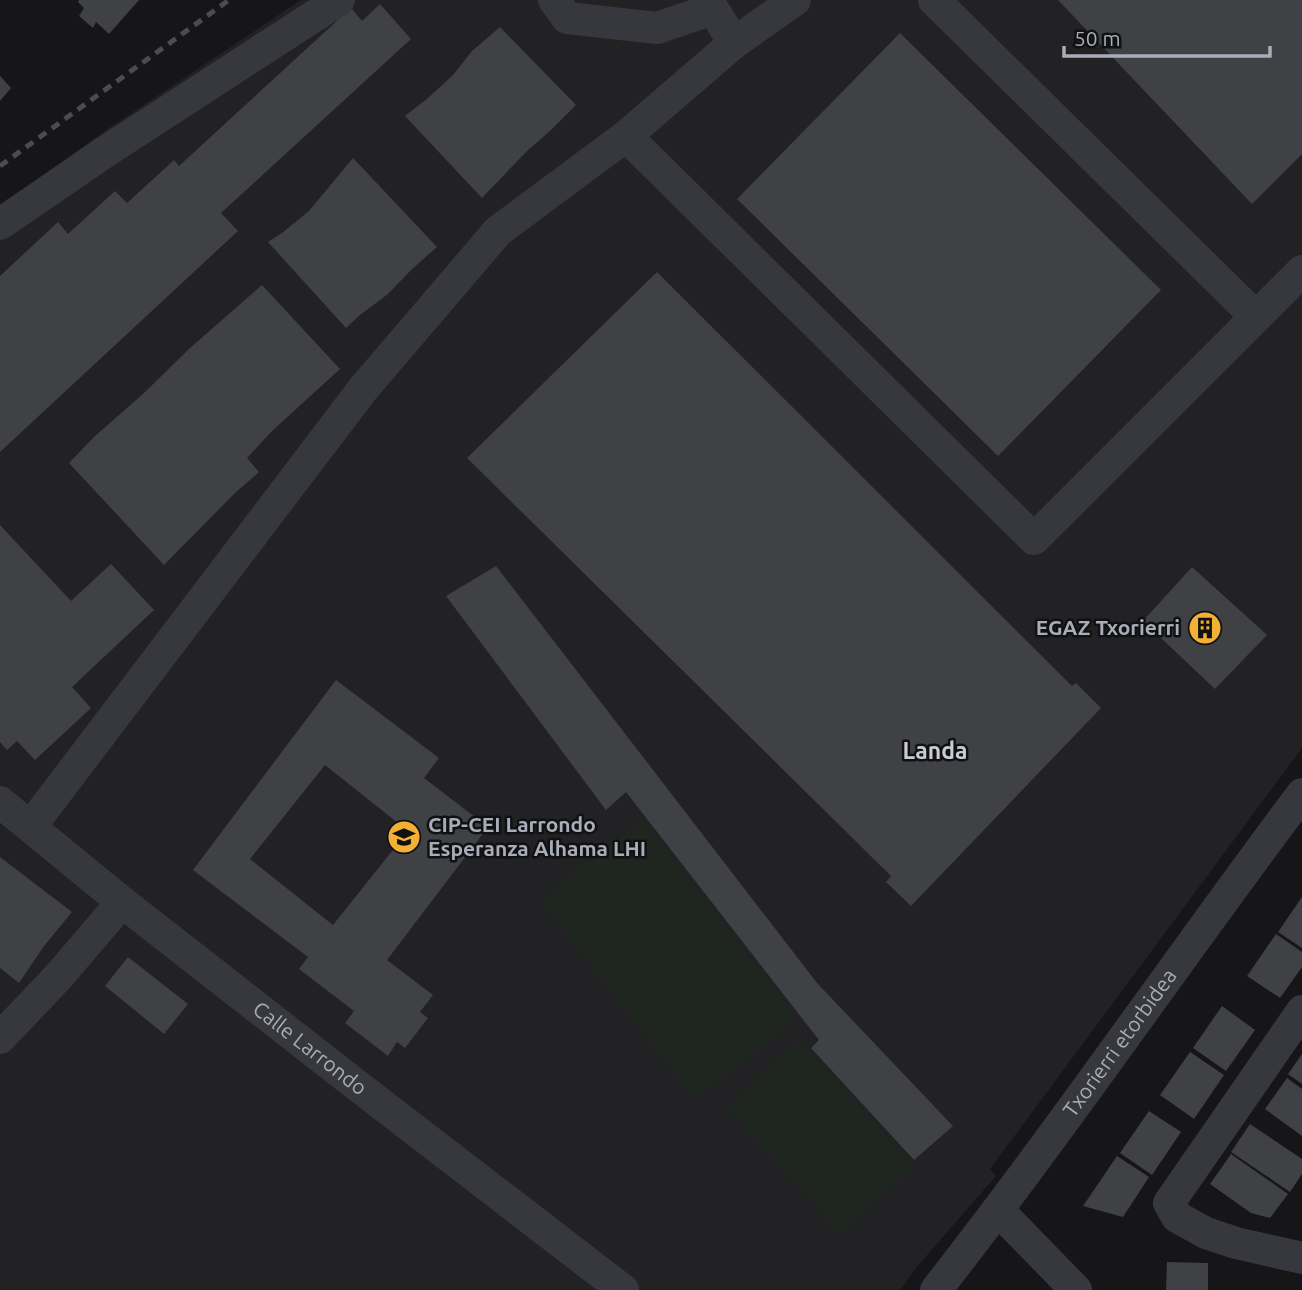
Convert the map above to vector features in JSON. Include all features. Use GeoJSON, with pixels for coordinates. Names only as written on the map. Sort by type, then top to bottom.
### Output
{"type":"FeatureCollection","features":[{"type":"Feature","properties":{"kind":"street"},"geometry":{"type":"LineString","coordinates":[[0,224],[108,150],[339,0]]}},
{"type":"Feature","properties":{"kind":"street"},"geometry":{"type":"LineString","coordinates":[[554,0],[568,18],[657,29],[719,4],[734,43]]}},
{"type":"Feature","properties":{"kind":"street"},"geometry":{"type":"LineString","coordinates":[[31,826],[363,389],[498,231],[626,136],[734,43],[795,0]]}},
{"type":"Feature","properties":{"kind":"street"},"geometry":{"type":"LineString","coordinates":[[934,0],[1256,317]]}},
{"type":"Feature","properties":{"kind":"street"},"geometry":{"type":"LineString","coordinates":[[626,136],[1034,538],[1302,271]]}},
{"type":"Feature","properties":{"kind":"street","name":"Txorierri etorbidea"},"geometry":{"type":"LineString","coordinates":[[936,1290],[998,1210],[1302,794]]}},
{"type":"Feature","properties":{"kind":"street","name":"Calle Larrondo"},"geometry":{"type":"LineString","coordinates":[[0,802],[122,902],[623,1290]]}},
{"type":"Feature","properties":{"kind":"street"},"geometry":{"type":"LineString","coordinates":[[0,1038],[59,976],[122,902]]}},
{"type":"Feature","properties":{"kind":"street"},"geometry":{"type":"LineString","coordinates":[[1302,1011],[1169,1203],[1177,1217],[1206,1233],[1236,1243],[1302,1258]]}},
{"type":"Feature","properties":{"kind":"street"},"geometry":{"type":"LineString","coordinates":[[998,1210],[1076,1290]]}},
{"type":"Feature","properties":{"kind":"shaded area"},"geometry":{"type":"Polygon","coordinates":[[[301,0],[1302,0],[1302,748],[990,1169],[996,1176],[900,1290],[0,1290],[0,207],[106,130],[301,0]]]}},
{"type":"Feature","properties":{"kind":"shaded area"},"geometry":{"type":"Polygon","coordinates":[[[642,820],[797,1019],[695,1099],[540,900],[642,820]]]}},
{"type":"Feature","properties":{"kind":"shaded area"},"geometry":{"type":"Polygon","coordinates":[[[798,1040],[914,1166],[841,1233],[726,1107],[798,1040]]]}},
{"type":"Feature","properties":{"kind":"building"},"geometry":{"type":"Polygon","coordinates":[[[79,0],[139,0],[109,34],[96,22],[93,28],[79,16],[84,8],[79,0]]]}},
{"type":"Feature","properties":{"kind":"building"},"geometry":{"type":"Polygon","coordinates":[[[1058,0],[1302,0],[1302,154],[1252,204],[1058,0]]]}},
{"type":"Feature","properties":{"kind":"building"},"geometry":{"type":"Polygon","coordinates":[[[380,4],[411,39],[221,213],[238,231],[0,452],[0,276],[58,222],[68,234],[115,191],[127,203],[174,160],[179,166],[351,8],[362,21],[380,4]]]}},
{"type":"Feature","properties":{"kind":"building"},"geometry":{"type":"Polygon","coordinates":[[[500,27],[576,105],[482,198],[405,116],[453,75],[472,51],[500,27]]]}},
{"type":"Feature","properties":{"kind":"building"},"geometry":{"type":"Polygon","coordinates":[[[900,33],[1161,290],[998,456],[737,199],[900,33]]]}},
{"type":"Feature","properties":{"kind":"building"},"geometry":{"type":"Polygon","coordinates":[[[0,76],[11,88],[0,101],[0,76]]]}},
{"type":"Feature","properties":{"kind":"building"},"geometry":{"type":"Polygon","coordinates":[[[353,158],[437,247],[388,294],[346,328],[268,242],[309,211],[353,158]]]}},
{"type":"Feature","properties":{"kind":"building"},"geometry":{"type":"Polygon","coordinates":[[[657,272],[1072,686],[1076,683],[1101,708],[911,906],[886,882],[891,876],[467,458],[657,272]]]}},
{"type":"Feature","properties":{"kind":"building"},"geometry":{"type":"Polygon","coordinates":[[[262,285],[340,369],[271,432],[247,458],[259,472],[164,565],[69,463],[190,348],[262,285]]]}},
{"type":"Feature","properties":{"kind":"building"},"geometry":{"type":"Polygon","coordinates":[[[0,525],[71,601],[111,564],[154,610],[72,687],[91,708],[35,760],[17,741],[7,750],[0,742],[0,525]]]}},
{"type":"Feature","properties":{"kind":"building"},"geometry":{"type":"Polygon","coordinates":[[[496,566],[817,983],[953,1126],[914,1160],[811,1048],[819,1040],[626,792],[606,810],[446,596],[496,566]]]}},
{"type":"Feature","properties":{"kind":"building","name":"EGAZ Txorierri"},"geometry":{"type":"Polygon","coordinates":[[[1192,567],[1267,635],[1215,689],[1143,621],[1192,567]]]}},
{"type":"Feature","properties":{"kind":"building"},"geometry":{"type":"Polygon","coordinates":[[[336,680],[439,758],[424,778],[488,827],[387,960],[433,995],[420,1012],[428,1018],[405,1048],[397,1042],[388,1056],[345,1023],[354,1011],[299,969],[308,957],[193,870],[336,680]],[[325,765],[250,859],[333,925],[408,831],[325,765]]]}},
{"type":"Feature","properties":{"kind":"building"},"geometry":{"type":"Polygon","coordinates":[[[0,857],[72,912],[19,983],[0,968],[0,857]]]}},
{"type":"Feature","properties":{"kind":"building"},"geometry":{"type":"Polygon","coordinates":[[[1302,897],[1302,948],[1278,932],[1302,897]]]}},
{"type":"Feature","properties":{"kind":"building"},"geometry":{"type":"Polygon","coordinates":[[[1276,934],[1302,952],[1302,967],[1280,998],[1247,976],[1276,934]]]}},
{"type":"Feature","properties":{"kind":"building"},"geometry":{"type":"Polygon","coordinates":[[[128,957],[188,1004],[164,1034],[105,986],[128,957]]]}},
{"type":"Feature","properties":{"kind":"building"},"geometry":{"type":"Polygon","coordinates":[[[1222,1006],[1255,1030],[1226,1071],[1193,1048],[1222,1006]]]}},
{"type":"Feature","properties":{"kind":"building"},"geometry":{"type":"Polygon","coordinates":[[[1190,1052],[1224,1075],[1194,1119],[1160,1095],[1190,1052]]]}},
{"type":"Feature","properties":{"kind":"building"},"geometry":{"type":"Polygon","coordinates":[[[1302,1054],[1302,1084],[1288,1074],[1302,1054]]]}},
{"type":"Feature","properties":{"kind":"building"},"geometry":{"type":"Polygon","coordinates":[[[1287,1078],[1302,1089],[1302,1136],[1265,1109],[1287,1078]]]}},
{"type":"Feature","properties":{"kind":"building"},"geometry":{"type":"Polygon","coordinates":[[[1149,1111],[1181,1132],[1152,1175],[1120,1153],[1149,1111]]]}},
{"type":"Feature","properties":{"kind":"building"},"geometry":{"type":"Polygon","coordinates":[[[1250,1124],[1302,1159],[1302,1174],[1290,1192],[1231,1152],[1250,1124]]]}},
{"type":"Feature","properties":{"kind":"building"},"geometry":{"type":"Polygon","coordinates":[[[1231,1154],[1288,1194],[1270,1218],[1251,1213],[1210,1184],[1231,1154]]]}},
{"type":"Feature","properties":{"kind":"building"},"geometry":{"type":"Polygon","coordinates":[[[1117,1156],[1149,1177],[1123,1217],[1083,1206],[1117,1156]]]}},
{"type":"Feature","properties":{"kind":"building"},"geometry":{"type":"Polygon","coordinates":[[[1167,1262],[1208,1263],[1208,1290],[1166,1290],[1167,1262]]]}},
{"type":"Feature","properties":{"kind":"railway"},"geometry":{"type":"LineString","coordinates":[[0,166],[229,0]]}},
{"type":"Feature","properties":{"kind":"place","name":"EGAZ Txorierri"},"geometry":{"type":"Point","coordinates":[1205,628]}},
{"type":"Feature","properties":{"kind":"place","name":"CIP-CEI Larrondo Esperanza Alhama LHI"},"geometry":{"type":"Point","coordinates":[404,837]}},
{"type":"Feature","properties":{"kind":"district","name":"Landa"},"geometry":{"type":"Point","coordinates":[935,751]}}]}
